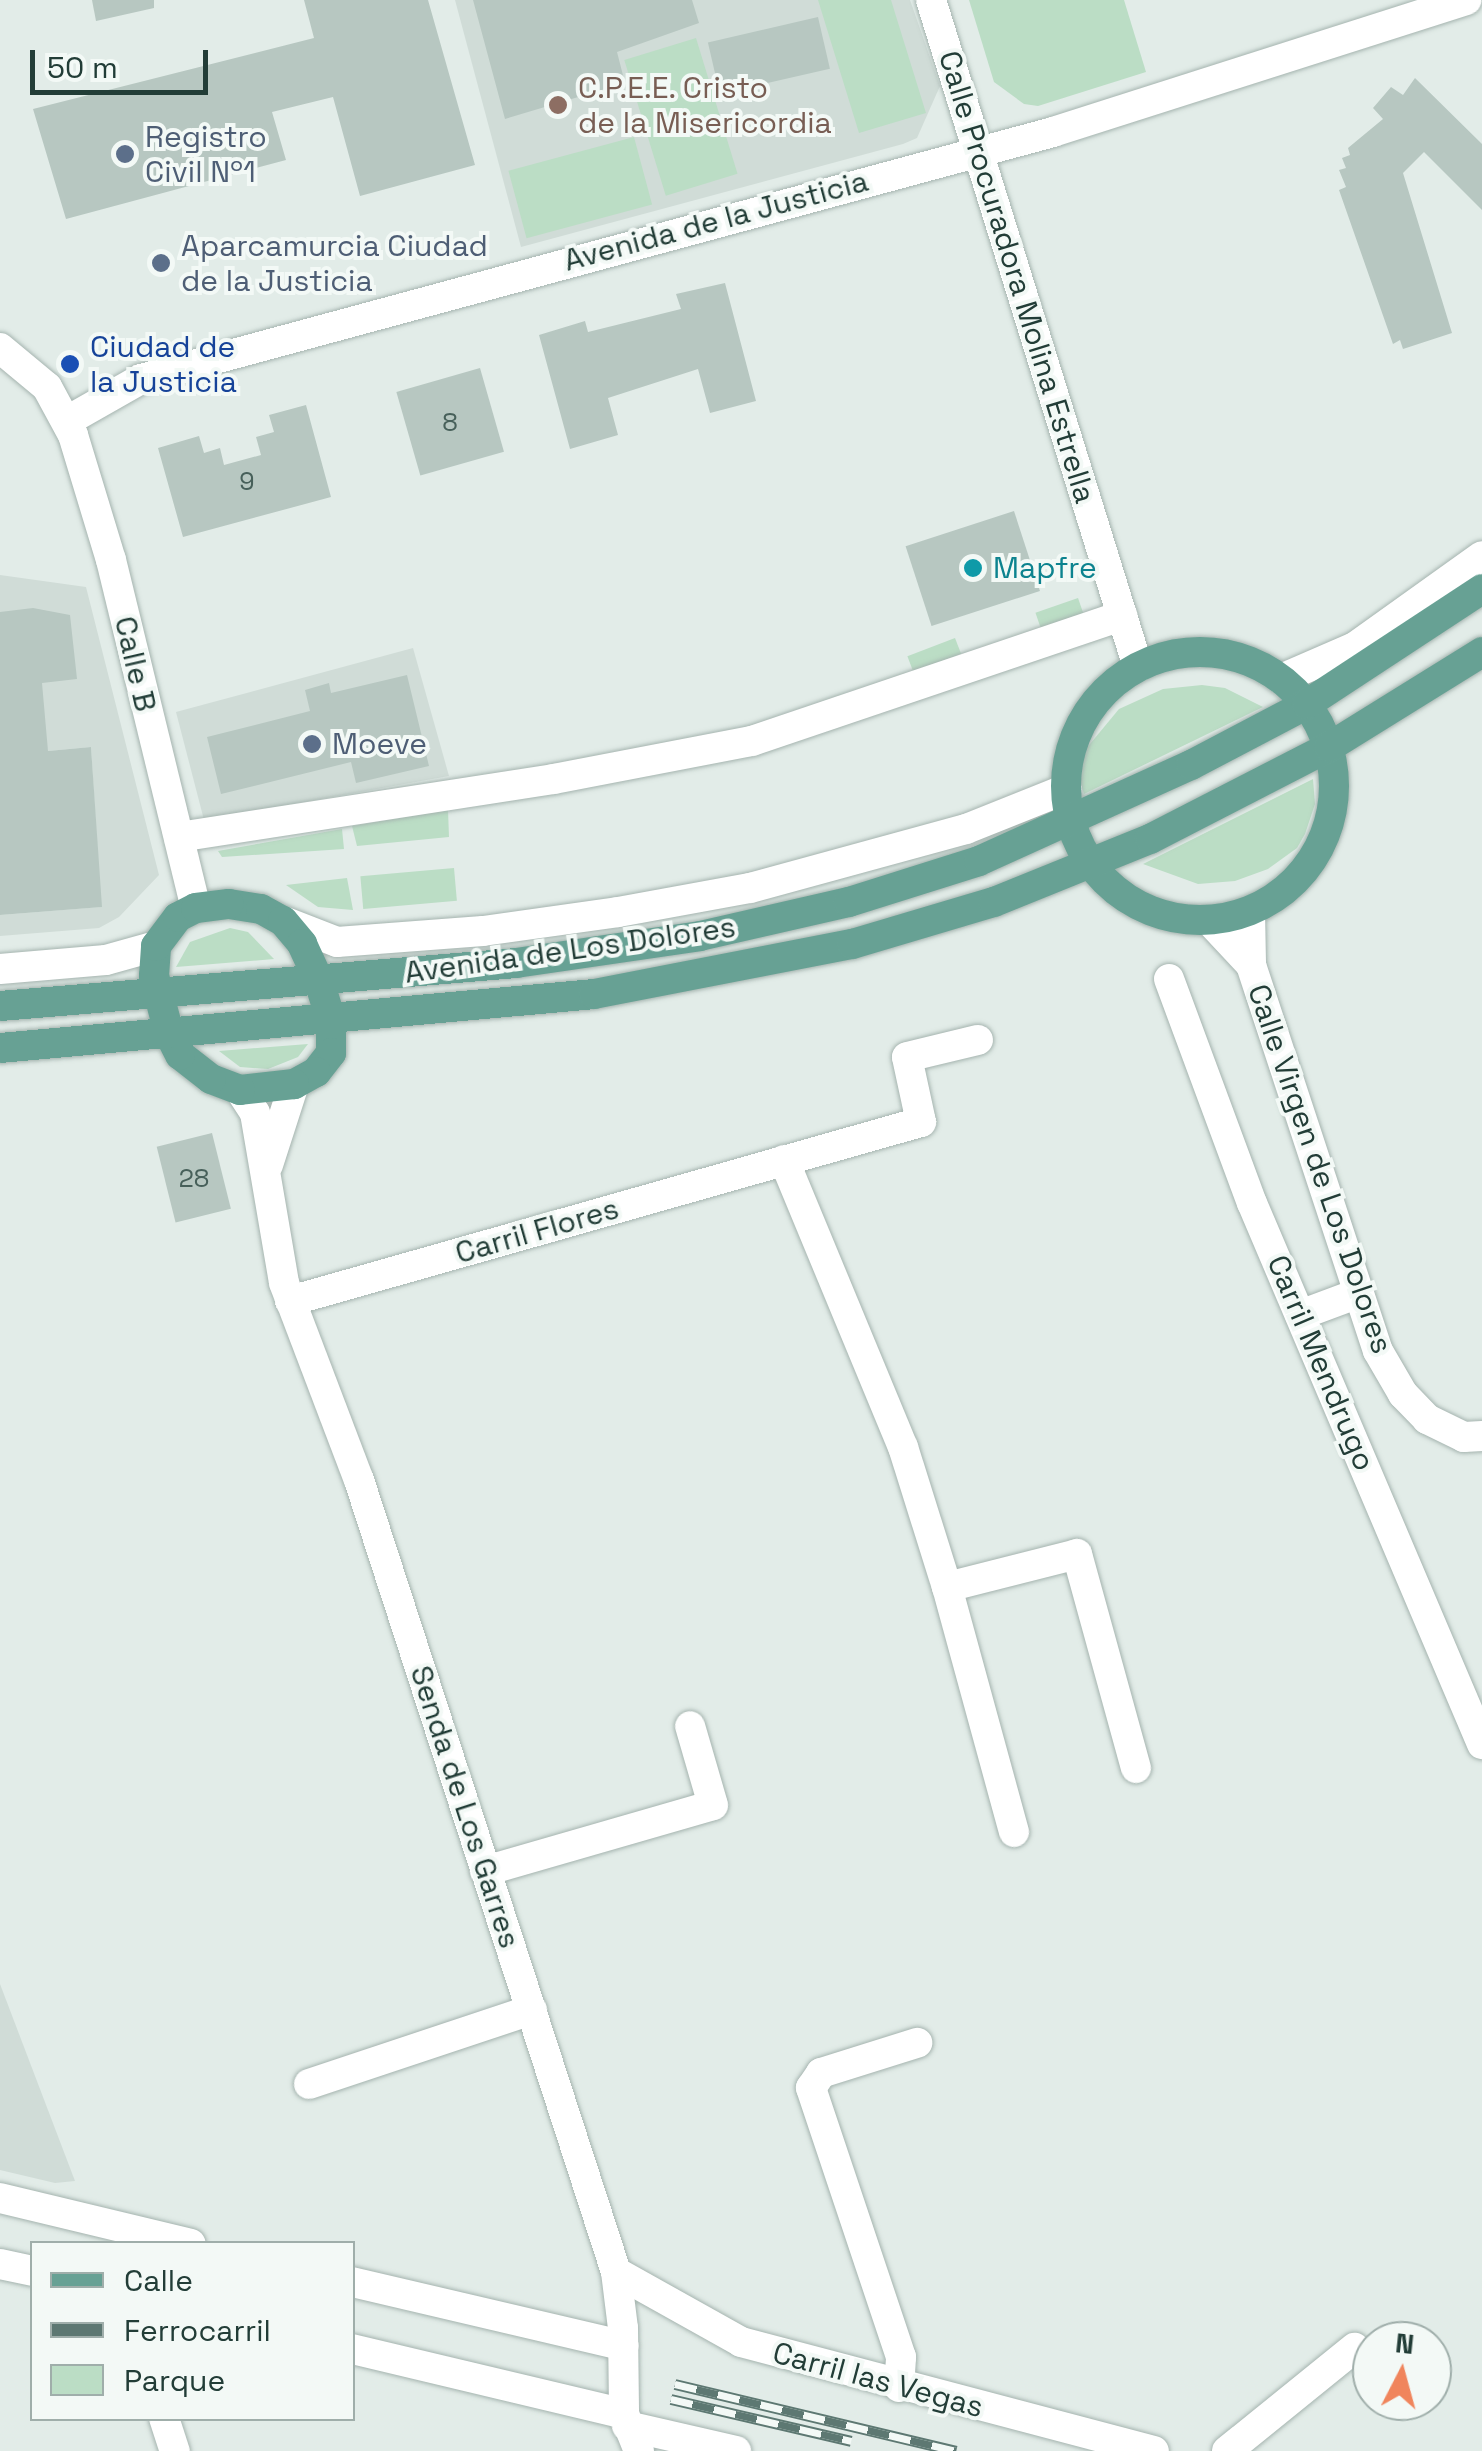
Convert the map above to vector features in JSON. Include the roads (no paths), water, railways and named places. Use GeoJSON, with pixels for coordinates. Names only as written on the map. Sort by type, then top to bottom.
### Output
{"type":"FeatureCollection","features":[{"type":"Feature","properties":{"kind":"main road","name":"Avenida de Los Dolores"},"geometry":{"type":"LineString","coordinates":[[0,1006],[516,962],[700,936],[917,882],[1071,823],[1307,704],[1482,588]]}},
{"type":"Feature","properties":{"kind":"main road","name":"Avenida de Los Dolores"},"geometry":{"type":"LineString","coordinates":[[0,1048],[594,994],[756,966],[994,902],[1090,863],[1231,800],[1329,748],[1482,652]]}},
{"type":"Feature","properties":{"kind":"main road"},"geometry":{"type":"LineString","coordinates":[[1212,653],[1248,661],[1281,679],[1307,704],[1329,748],[1335,798],[1326,834],[1308,866],[1282,893],[1250,911],[1209,920],[1169,916],[1132,901],[1108,884],[1090,863],[1071,823],[1066,788],[1078,731],[1094,705],[1138,668],[1174,655],[1212,653]]}},
{"type":"Feature","properties":{"kind":"main road"},"geometry":{"type":"LineString","coordinates":[[241,905],[283,922],[302,944],[319,980],[331,1020],[332,1053],[316,1072],[294,1084],[240,1090],[194,1067],[180,1055],[157,994],[152,968],[156,946],[170,924],[196,908],[241,905]]}},
{"type":"Feature","properties":{"kind":"street","name":"Calle Procuradora Molina Estrella"},"geometry":{"type":"LineString","coordinates":[[932,0],[1138,668]]}},
{"type":"Feature","properties":{"kind":"street","name":"Avenida de la Justicia"},"geometry":{"type":"LineString","coordinates":[[67,421],[140,379],[978,152],[1466,0]]}},
{"type":"Feature","properties":{"kind":"street"},"geometry":{"type":"LineString","coordinates":[[0,348],[47,387],[67,421]]}},
{"type":"Feature","properties":{"kind":"street","name":"Calle B"},"geometry":{"type":"LineString","coordinates":[[67,421],[111,560],[196,908]]}},
{"type":"Feature","properties":{"kind":"street"},"geometry":{"type":"LineString","coordinates":[[1281,679],[1354,647],[1482,556]]}},
{"type":"Feature","properties":{"kind":"street"},"geometry":{"type":"LineString","coordinates":[[179,838],[554,778],[752,741],[1122,616]]}},
{"type":"Feature","properties":{"kind":"street"},"geometry":{"type":"LineString","coordinates":[[283,922],[319,939],[348,942],[618,912],[750,888],[948,834],[1066,788]]}},
{"type":"Feature","properties":{"kind":"street","name":"Calle Virgen de Los Dolores"},"geometry":{"type":"LineString","coordinates":[[1250,911],[1250,965],[1378,1351],[1403,1394],[1427,1419],[1464,1437],[1482,1436]]}},
{"type":"Feature","properties":{"kind":"street","name":"Calle Virgen de Los Dolores"},"geometry":{"type":"LineString","coordinates":[[1209,920],[1250,965]]}},
{"type":"Feature","properties":{"kind":"street"},"geometry":{"type":"LineString","coordinates":[[0,969],[118,958],[156,946]]}},
{"type":"Feature","properties":{"kind":"street","name":"Carril Mendrugo"},"geometry":{"type":"LineString","coordinates":[[1169,979],[1252,1203],[1482,1744]]}},
{"type":"Feature","properties":{"kind":"street","name":"Carril Flores"},"geometry":{"type":"LineString","coordinates":[[290,1301],[921,1122],[907,1056],[978,1040]]}},
{"type":"Feature","properties":{"kind":"street"},"geometry":{"type":"LineString","coordinates":[[267,1168],[294,1084]]}},
{"type":"Feature","properties":{"kind":"street","name":"Senda de Los Garres"},"geometry":{"type":"LineString","coordinates":[[240,1090],[255,1113],[267,1168],[275,1239],[290,1301],[359,1480],[616,2272],[630,2430]]}},
{"type":"Feature","properties":{"kind":"street"},"geometry":{"type":"LineString","coordinates":[[784,1160],[903,1447],[947,1588],[1014,1832]]}},
{"type":"Feature","properties":{"kind":"street"},"geometry":{"type":"LineString","coordinates":[[1300,1315],[1358,1293]]}},
{"type":"Feature","properties":{"kind":"street"},"geometry":{"type":"LineString","coordinates":[[947,1588],[1077,1554],[1136,1768]]}},
{"type":"Feature","properties":{"kind":"street"},"geometry":{"type":"LineString","coordinates":[[485,1871],[713,1805],[690,1726]]}},
{"type":"Feature","properties":{"kind":"street"},"geometry":{"type":"LineString","coordinates":[[309,2084],[532,2010]]}},
{"type":"Feature","properties":{"kind":"street"},"geometry":{"type":"LineString","coordinates":[[900,2387],[902,2356],[812,2088],[820,2073],[917,2043]]}},
{"type":"Feature","properties":{"kind":"street"},"geometry":{"type":"LineString","coordinates":[[0,2198],[179,2241]]}},
{"type":"Feature","properties":{"kind":"street"},"geometry":{"type":"LineString","coordinates":[[0,2264],[30,2272]]}},
{"type":"Feature","properties":{"kind":"street","name":"Carril las Vegas"},"geometry":{"type":"LineString","coordinates":[[616,2272],[741,2342],[1154,2451]]}},
{"type":"Feature","properties":{"kind":"street"},"geometry":{"type":"LineString","coordinates":[[355,2283],[624,2346]]}},
{"type":"Feature","properties":{"kind":"street"},"geometry":{"type":"LineString","coordinates":[[355,2349],[630,2430],[736,2451]]}},
{"type":"Feature","properties":{"kind":"street"},"geometry":{"type":"LineString","coordinates":[[1227,2451],[1352,2350]]}},
{"type":"Feature","properties":{"kind":"street"},"geometry":{"type":"LineString","coordinates":[[165,2421],[176,2451]]}},
{"type":"Feature","properties":{"kind":"railway"},"geometry":{"type":"LineString","coordinates":[[675,2384],[956,2451]]}},
{"type":"Feature","properties":{"kind":"railway"},"geometry":{"type":"LineString","coordinates":[[671,2399],[851,2441]]}},
{"type":"Feature","properties":{"kind":"place","name":"C.P.E.E. Cristo de la Misericordia"},"geometry":{"type":"Point","coordinates":[558,105]}},
{"type":"Feature","properties":{"kind":"place","name":"Registro Civil Nº1"},"geometry":{"type":"Point","coordinates":[125,154]}},
{"type":"Feature","properties":{"kind":"place","name":"Aparcamurcia Ciudad de la Justicia"},"geometry":{"type":"Point","coordinates":[161,263]}},
{"type":"Feature","properties":{"kind":"place","name":"Ciudad de la Justicia"},"geometry":{"type":"Point","coordinates":[70,364]}},
{"type":"Feature","properties":{"kind":"place","name":"Mapfre"},"geometry":{"type":"Point","coordinates":[973,568]}},
{"type":"Feature","properties":{"kind":"place","name":"Moeve"},"geometry":{"type":"Point","coordinates":[312,744]}}]}
